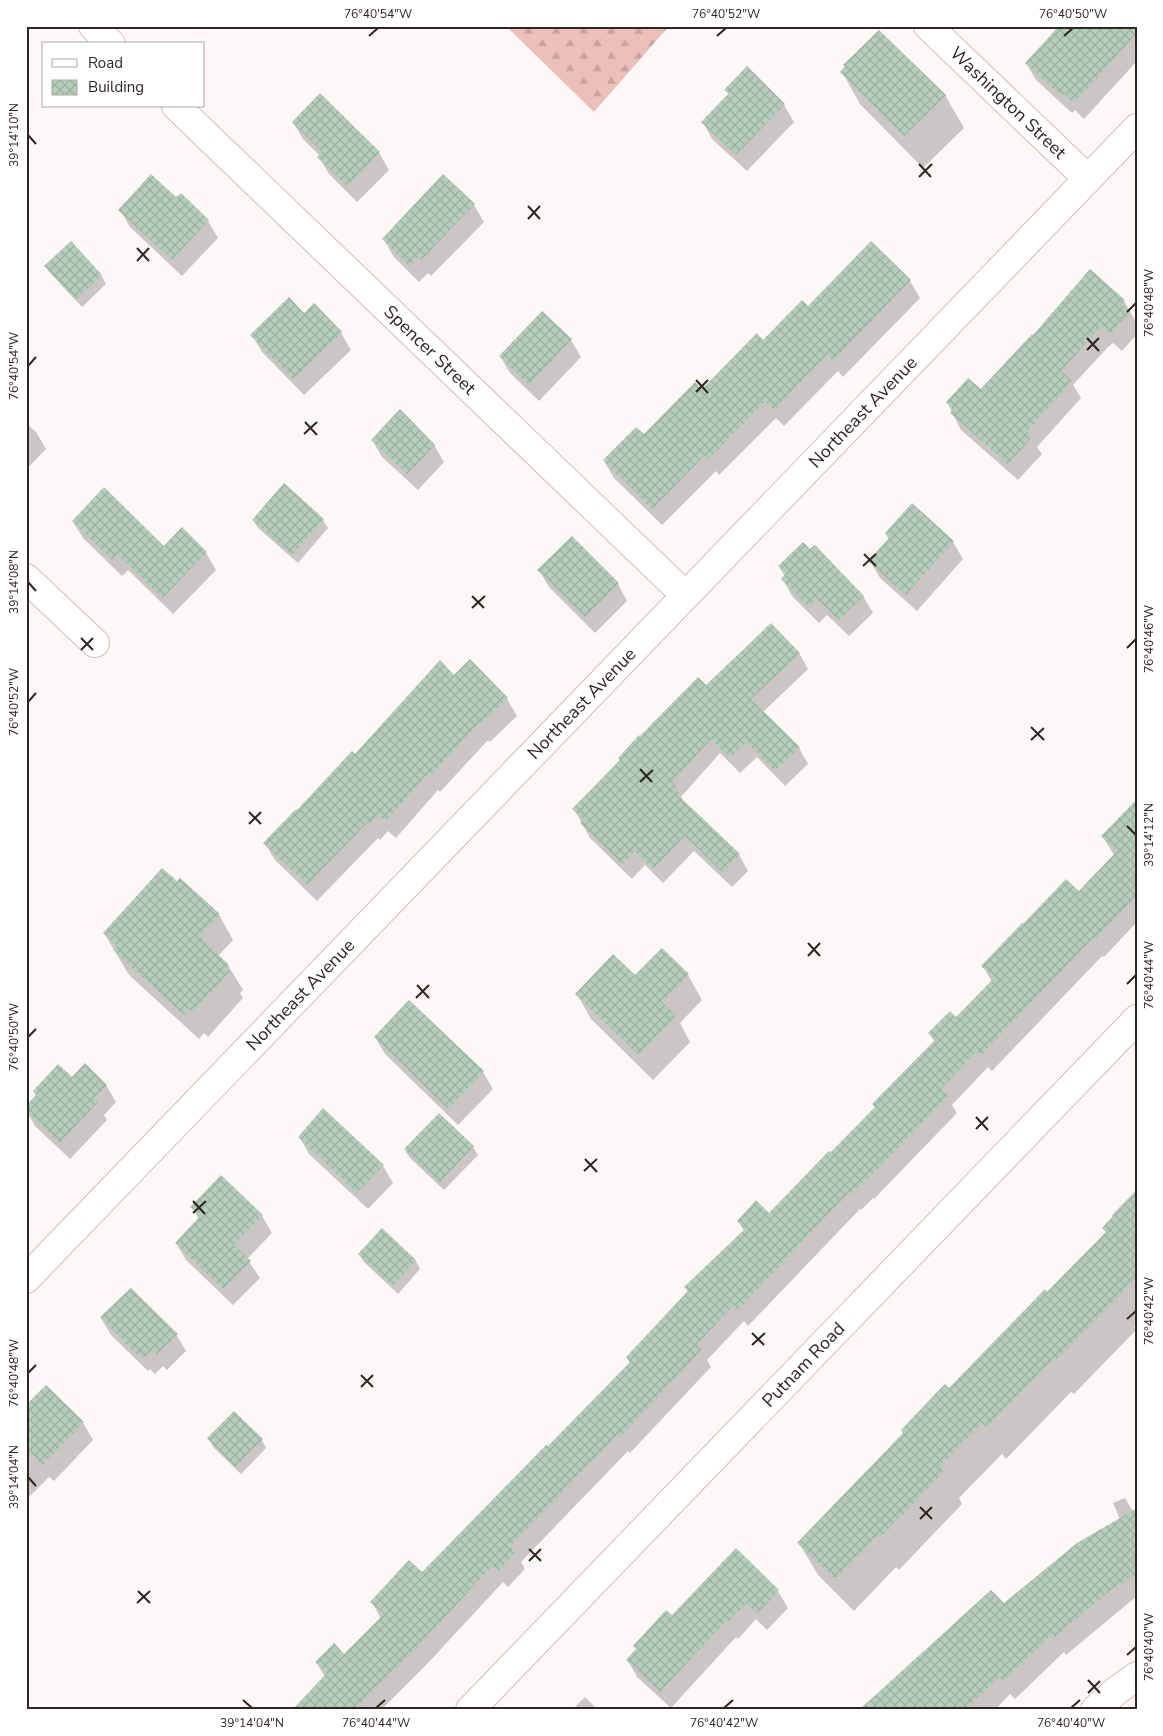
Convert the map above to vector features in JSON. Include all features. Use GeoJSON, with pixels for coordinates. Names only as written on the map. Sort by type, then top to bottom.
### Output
{"type":"FeatureCollection","features":[{"type":"Feature","properties":{"kind":"street"},"geometry":{"type":"LineString","coordinates":[[92,26],[109,42]]}},
{"type":"Feature","properties":{"kind":"street","name":"Washington Street"},"geometry":{"type":"LineString","coordinates":[[928,26],[1088,179]]}},
{"type":"Feature","properties":{"kind":"street","name":"Spencer Street"},"geometry":{"type":"LineString","coordinates":[[178,108],[685,595]]}},
{"type":"Feature","properties":{"kind":"street","name":"Northeast Avenue"},"geometry":{"type":"LineString","coordinates":[[26,1279],[1137,128]]}},
{"type":"Feature","properties":{"kind":"street"},"geometry":{"type":"LineString","coordinates":[[26,578],[95,643]]}},
{"type":"Feature","properties":{"kind":"street","name":"Putnam Road"},"geometry":{"type":"LineString","coordinates":[[470,1710],[1137,1019]]}},
{"type":"Feature","properties":{"kind":"street"},"geometry":{"type":"LineString","coordinates":[[1094,1710],[1137,1676]]}},
{"type":"Feature","properties":{"kind":"green space"},"geometry":{"type":"Polygon","coordinates":[[[506,26],[669,26],[594,112],[506,26]]]}},
{"type":"Feature","properties":{"kind":"building"},"geometry":{"type":"Polygon","coordinates":[[[1059,26],[1137,26],[1137,33],[1074,103],[1064,94],[1062,96],[1025,63],[1059,26]]]}},
{"type":"Feature","properties":{"kind":"building"},"geometry":{"type":"Polygon","coordinates":[[[879,30],[946,95],[904,136],[840,72],[845,66],[843,65],[879,30]]]}},
{"type":"Feature","properties":{"kind":"building"},"geometry":{"type":"Polygon","coordinates":[[[747,66],[785,104],[736,155],[701,122],[729,93],[724,90],[747,66]]]}},
{"type":"Feature","properties":{"kind":"building"},"geometry":{"type":"Polygon","coordinates":[[[320,93],[380,152],[347,186],[317,157],[322,152],[292,122],[320,93]]]}},
{"type":"Feature","properties":{"kind":"building"},"geometry":{"type":"Polygon","coordinates":[[[151,174],[176,197],[181,193],[209,220],[172,260],[118,210],[151,174]]]}},
{"type":"Feature","properties":{"kind":"building"},"geometry":{"type":"Polygon","coordinates":[[[443,174],[475,204],[421,260],[418,257],[409,266],[382,239],[443,174]]]}},
{"type":"Feature","properties":{"kind":"building"},"geometry":{"type":"Polygon","coordinates":[[[71,241],[102,275],[76,300],[44,266],[71,241]]]}},
{"type":"Feature","properties":{"kind":"building"},"geometry":{"type":"Polygon","coordinates":[[[871,241],[911,280],[833,361],[827,355],[774,410],[765,401],[709,459],[705,455],[652,509],[603,460],[636,427],[644,434],[695,382],[702,389],[757,333],[763,340],[802,300],[808,306],[871,241]]]}},
{"type":"Feature","properties":{"kind":"building"},"geometry":{"type":"Polygon","coordinates":[[[1090,269],[1125,300],[1122,304],[1131,312],[1111,334],[1102,326],[1061,371],[1072,381],[1027,431],[1033,436],[1008,464],[950,413],[953,409],[946,402],[968,378],[981,389],[1033,335],[1090,269]]]}},
{"type":"Feature","properties":{"kind":"building"},"geometry":{"type":"Polygon","coordinates":[[[289,297],[304,313],[314,303],[342,332],[293,379],[250,335],[289,297]]]}},
{"type":"Feature","properties":{"kind":"building"},"geometry":{"type":"Polygon","coordinates":[[[542,311],[572,339],[529,385],[499,356],[542,311]]]}},
{"type":"Feature","properties":{"kind":"building"},"geometry":{"type":"Polygon","coordinates":[[[400,409],[435,445],[407,474],[371,440],[400,409]]]}},
{"type":"Feature","properties":{"kind":"building"},"geometry":{"type":"Polygon","coordinates":[[[284,483],[324,519],[292,555],[252,520],[284,483]]]}},
{"type":"Feature","properties":{"kind":"building"},"geometry":{"type":"Polygon","coordinates":[[[104,487],[164,546],[182,527],[207,552],[163,598],[117,554],[112,560],[72,521],[104,487]]]}},
{"type":"Feature","properties":{"kind":"building"},"geometry":{"type":"Polygon","coordinates":[[[912,503],[954,541],[906,595],[868,561],[889,538],[885,533],[912,503]]]}},
{"type":"Feature","properties":{"kind":"building"},"geometry":{"type":"Polygon","coordinates":[[[572,536],[619,583],[585,617],[537,570],[572,536]]]}},
{"type":"Feature","properties":{"kind":"building"},"geometry":{"type":"Polygon","coordinates":[[[803,542],[810,549],[815,545],[864,596],[839,620],[817,599],[808,607],[781,579],[786,574],[778,566],[803,542]]]}},
{"type":"Feature","properties":{"kind":"building"},"geometry":{"type":"Polygon","coordinates":[[[771,623],[800,653],[751,699],[800,747],[775,771],[747,742],[730,758],[711,739],[672,782],[677,787],[675,790],[679,793],[678,795],[740,854],[722,872],[685,836],[653,869],[635,851],[622,864],[580,823],[583,819],[572,809],[620,760],[618,758],[639,735],[698,677],[706,685],[771,623]]]}},
{"type":"Feature","properties":{"kind":"building"},"geometry":{"type":"Polygon","coordinates":[[[470,659],[508,698],[478,724],[430,776],[428,774],[386,821],[378,815],[370,824],[368,822],[307,885],[263,843],[352,751],[355,754],[440,660],[454,675],[470,659]]]}},
{"type":"Feature","properties":{"kind":"building"},"geometry":{"type":"Polygon","coordinates":[[[1137,799],[1137,895],[1093,941],[1092,939],[981,1055],[977,1051],[941,1089],[948,1096],[864,1183],[851,1194],[849,1192],[738,1310],[734,1305],[697,1344],[702,1349],[620,1437],[618,1434],[510,1546],[516,1552],[498,1571],[492,1566],[418,1646],[353,1710],[292,1710],[327,1673],[315,1662],[334,1643],[344,1654],[384,1614],[370,1602],[409,1560],[422,1572],[546,1445],[548,1446],[630,1362],[626,1357],[688,1291],[684,1287],[745,1229],[737,1221],[756,1200],[769,1213],[875,1107],[872,1104],[935,1040],[928,1033],[950,1011],[956,1017],[994,978],[981,966],[1022,923],[1066,879],[1079,891],[1117,851],[1101,836],[1137,799]]]}},
{"type":"Feature","properties":{"kind":"building"},"geometry":{"type":"Polygon","coordinates":[[[162,868],[177,881],[180,878],[220,914],[199,936],[229,965],[226,968],[230,972],[193,1012],[189,1009],[184,1015],[113,950],[117,946],[103,933],[162,868]]]}},
{"type":"Feature","properties":{"kind":"building"},"geometry":{"type":"Polygon","coordinates":[[[662,948],[689,974],[662,1002],[676,1016],[638,1055],[575,994],[613,954],[635,975],[662,948]]]}},
{"type":"Feature","properties":{"kind":"building"},"geometry":{"type":"Polygon","coordinates":[[[409,1000],[484,1071],[448,1109],[374,1037],[409,1000]]]}},
{"type":"Feature","properties":{"kind":"building"},"geometry":{"type":"Polygon","coordinates":[[[85,1063],[107,1085],[94,1098],[98,1102],[60,1143],[26,1111],[26,1106],[36,1095],[33,1091],[58,1064],[72,1077],[85,1063]]]}},
{"type":"Feature","properties":{"kind":"building"},"geometry":{"type":"Polygon","coordinates":[[[323,1108],[384,1165],[357,1193],[298,1137],[323,1108]]]}},
{"type":"Feature","properties":{"kind":"building"},"geometry":{"type":"Polygon","coordinates":[[[439,1113],[474,1146],[439,1183],[404,1149],[439,1113]]]}},
{"type":"Feature","properties":{"kind":"building"},"geometry":{"type":"Polygon","coordinates":[[[221,1175],[263,1215],[234,1245],[251,1261],[223,1289],[175,1243],[200,1216],[190,1207],[221,1175]]]}},
{"type":"Feature","properties":{"kind":"building"},"geometry":{"type":"Polygon","coordinates":[[[1137,1191],[1137,1277],[987,1427],[982,1423],[939,1467],[944,1471],[880,1538],[877,1536],[835,1579],[797,1543],[903,1433],[901,1430],[945,1384],[949,1388],[1045,1289],[1047,1292],[1106,1232],[1102,1228],[1137,1191]]]}},
{"type":"Feature","properties":{"kind":"building"},"geometry":{"type":"Polygon","coordinates":[[[382,1228],[416,1260],[393,1286],[358,1254],[382,1228]]]}},
{"type":"Feature","properties":{"kind":"building"},"geometry":{"type":"Polygon","coordinates":[[[131,1288],[178,1334],[157,1354],[152,1350],[144,1358],[139,1353],[137,1355],[100,1317],[131,1288]]]}},
{"type":"Feature","properties":{"kind":"building"},"geometry":{"type":"Polygon","coordinates":[[[46,1385],[84,1422],[43,1465],[26,1448],[26,1405],[46,1385]]]}},
{"type":"Feature","properties":{"kind":"building"},"geometry":{"type":"Polygon","coordinates":[[[234,1411],[263,1439],[235,1467],[207,1438],[234,1411]]]}},
{"type":"Feature","properties":{"kind":"building"},"geometry":{"type":"Polygon","coordinates":[[[1137,1508],[1137,1574],[1112,1589],[1055,1637],[1053,1634],[1003,1681],[999,1677],[965,1710],[859,1710],[991,1590],[1004,1603],[1077,1543],[1137,1508]]]}},
{"type":"Feature","properties":{"kind":"building"},"geometry":{"type":"Polygon","coordinates":[[[736,1548],[779,1590],[757,1614],[746,1603],[728,1622],[726,1621],[660,1692],[626,1660],[636,1649],[633,1646],[666,1610],[672,1615],[736,1548]]]}}]}
